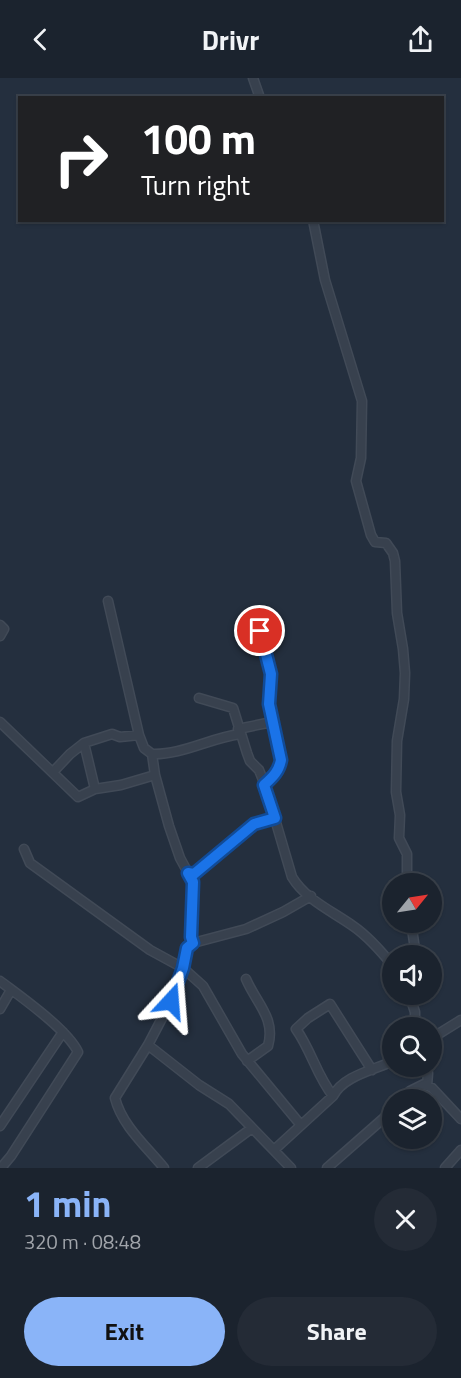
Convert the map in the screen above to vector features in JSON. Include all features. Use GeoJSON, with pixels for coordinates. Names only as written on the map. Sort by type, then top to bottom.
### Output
{"type":"FeatureCollection","features":[{"type":"Feature","properties":{"kind":"street"},"geometry":{"type":"LineString","coordinates":[[253,78],[259,96]]}},
{"type":"Feature","properties":{"kind":"street"},"geometry":{"type":"LineString","coordinates":[[313,222],[325,280],[362,401],[360,458],[356,482],[371,535],[375,542],[386,543],[395,561],[397,613],[405,673],[398,741],[396,792],[400,815],[399,838],[407,854],[407,873]]}},
{"type":"Feature","properties":{"kind":"street"},"geometry":{"type":"LineString","coordinates":[[108,600],[139,735],[144,748],[152,754],[169,754],[272,722]]}},
{"type":"Feature","properties":{"kind":"street"},"geometry":{"type":"LineString","coordinates":[[0,625],[4,629],[0,636]]}},
{"type":"Feature","properties":{"kind":"street"},"geometry":{"type":"LineString","coordinates":[[260,631],[271,674],[269,696],[272,722],[281,760],[275,775],[264,785]]}},
{"type":"Feature","properties":{"kind":"street"},"geometry":{"type":"LineString","coordinates":[[199,698],[233,708],[250,760],[259,770],[292,877],[298,886],[319,904],[352,925],[382,954]]}},
{"type":"Feature","properties":{"kind":"street"},"geometry":{"type":"LineString","coordinates":[[0,722],[78,797],[95,789],[155,775]]}},
{"type":"Feature","properties":{"kind":"street"},"geometry":{"type":"LineString","coordinates":[[53,772],[84,743],[112,734],[120,737],[139,735]]}},
{"type":"Feature","properties":{"kind":"street"},"geometry":{"type":"LineString","coordinates":[[84,743],[95,789]]}},
{"type":"Feature","properties":{"kind":"street"},"geometry":{"type":"LineString","coordinates":[[152,754],[155,775],[169,826],[180,858],[193,882],[191,937],[193,943]]}},
{"type":"Feature","properties":{"kind":"street"},"geometry":{"type":"LineString","coordinates":[[188,873],[194,874],[254,824],[275,818]]}},
{"type":"Feature","properties":{"kind":"street"},"geometry":{"type":"LineString","coordinates":[[24,849],[30,864],[150,951],[183,968],[203,986],[247,1061],[300,1124]]}},
{"type":"Feature","properties":{"kind":"street"},"geometry":{"type":"LineString","coordinates":[[164,1168],[125,1122],[117,1109],[115,1098],[171,1001],[183,968],[187,948],[193,943],[246,929],[311,896]]}},
{"type":"Feature","properties":{"kind":"street"},"geometry":{"type":"LineString","coordinates":[[246,980],[272,1031],[268,1046],[247,1061]]}},
{"type":"Feature","properties":{"kind":"street"},"geometry":{"type":"LineString","coordinates":[[0,981],[63,1032],[73,1042],[78,1052],[1,1168]]}},
{"type":"Feature","properties":{"kind":"street"},"geometry":{"type":"LineString","coordinates":[[0,1009],[11,990]]}},
{"type":"Feature","properties":{"kind":"street"},"geometry":{"type":"LineString","coordinates":[[333,1096],[320,1077],[296,1029],[308,1018],[330,1004],[372,1070]]}},
{"type":"Feature","properties":{"kind":"street"},"geometry":{"type":"LineString","coordinates":[[442,1032],[461,1020]]}},
{"type":"Feature","properties":{"kind":"street"},"geometry":{"type":"LineString","coordinates":[[0,1126],[63,1032]]}},
{"type":"Feature","properties":{"kind":"street"},"geometry":{"type":"LineString","coordinates":[[148,1044],[199,1085],[229,1104],[291,1168]]}},
{"type":"Feature","properties":{"kind":"street"},"geometry":{"type":"LineString","coordinates":[[274,1150],[333,1096],[336,1089],[382,1066]]}},
{"type":"Feature","properties":{"kind":"street"},"geometry":{"type":"LineString","coordinates":[[427,1086],[428,1077]]}},
{"type":"Feature","properties":{"kind":"street"},"geometry":{"type":"LineString","coordinates":[[413,1089],[418,1086],[432,1088],[461,1119]]}},
{"type":"Feature","properties":{"kind":"street"},"geometry":{"type":"LineString","coordinates":[[327,1168],[382,1120]]}},
{"type":"Feature","properties":{"kind":"street"},"geometry":{"type":"LineString","coordinates":[[198,1168],[252,1128]]}},
{"type":"Feature","properties":{"kind":"street"},"geometry":{"type":"LineString","coordinates":[[445,1168],[461,1150]]}},
{"type":"Feature","properties":{"kind":"route"},"geometry":{"type":"LineString","coordinates":[[171,1001],[183,968],[187,948],[193,943],[191,937],[193,882],[188,873],[194,874],[254,824],[275,818],[264,785],[275,775],[281,760],[269,704],[271,674],[260,631]]}}]}
